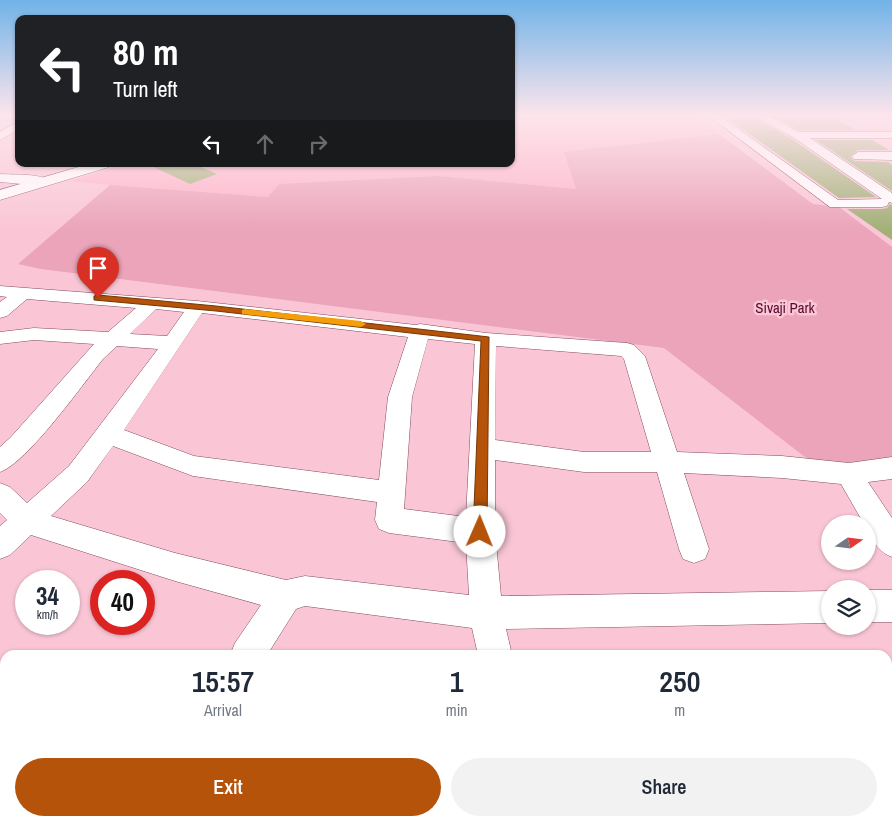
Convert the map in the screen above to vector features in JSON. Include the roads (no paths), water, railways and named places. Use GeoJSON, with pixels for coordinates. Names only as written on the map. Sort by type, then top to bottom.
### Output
{"type":"FeatureCollection","features":[{"type":"Feature","properties":{"kind":"main road"},"geometry":{"type":"LineString","coordinates":[[0,195],[83,167]]}},
{"type":"Feature","properties":{"kind":"main road"},"geometry":{"type":"LineString","coordinates":[[0,191],[93,167]]}},
{"type":"Feature","properties":{"kind":"street"},"geometry":{"type":"LineString","coordinates":[[767,155],[835,204],[889,204]]}},
{"type":"Feature","properties":{"kind":"street"},"geometry":{"type":"LineString","coordinates":[[824,155],[889,204]]}},
{"type":"Feature","properties":{"kind":"street"},"geometry":{"type":"LineString","coordinates":[[858,156],[892,156]]}},
{"type":"Feature","properties":{"kind":"street"},"geometry":{"type":"LineString","coordinates":[[0,178],[41,181]]}},
{"type":"Feature","properties":{"kind":"street"},"geometry":{"type":"LineString","coordinates":[[0,291],[197,307],[420,330],[486,339],[627,350],[634,356],[694,549]]}},
{"type":"Feature","properties":{"kind":"street"},"geometry":{"type":"LineString","coordinates":[[0,312],[24,292]]}},
{"type":"Feature","properties":{"kind":"street"},"geometry":{"type":"LineString","coordinates":[[0,462],[20,444],[96,354],[152,303]]}},
{"type":"Feature","properties":{"kind":"street"},"geometry":{"type":"LineString","coordinates":[[0,545],[78,474],[197,307]]}},
{"type":"Feature","properties":{"kind":"street"},"geometry":{"type":"LineString","coordinates":[[420,330],[400,397],[389,520],[480,532]]}},
{"type":"Feature","properties":{"kind":"street"},"geometry":{"type":"LineString","coordinates":[[0,338],[34,334],[173,342]]}},
{"type":"Feature","properties":{"kind":"street"},"geometry":{"type":"LineString","coordinates":[[486,339],[480,532],[486,613],[494,650]]}},
{"type":"Feature","properties":{"kind":"street"},"geometry":{"type":"LineString","coordinates":[[108,434],[193,466],[392,494]]}},
{"type":"Feature","properties":{"kind":"street"},"geometry":{"type":"LineString","coordinates":[[482,448],[584,462],[667,462],[782,468],[848,474],[892,468]]}},
{"type":"Feature","properties":{"kind":"street"},"geometry":{"type":"LineString","coordinates":[[848,474],[892,544]]}},
{"type":"Feature","properties":{"kind":"street"},"geometry":{"type":"LineString","coordinates":[[0,495],[27,520],[174,567],[286,596],[305,591],[486,613],[821,607]]}},
{"type":"Feature","properties":{"kind":"street"},"geometry":{"type":"LineString","coordinates":[[250,650],[286,596]]}},
{"type":"Feature","properties":{"kind":"street"},"geometry":{"type":"LineString","coordinates":[[876,606],[892,606]]}},
{"type":"Feature","properties":{"kind":"park label","name":"Sivaji Park"},"geometry":{"type":"Point","coordinates":[785,307]}}]}
